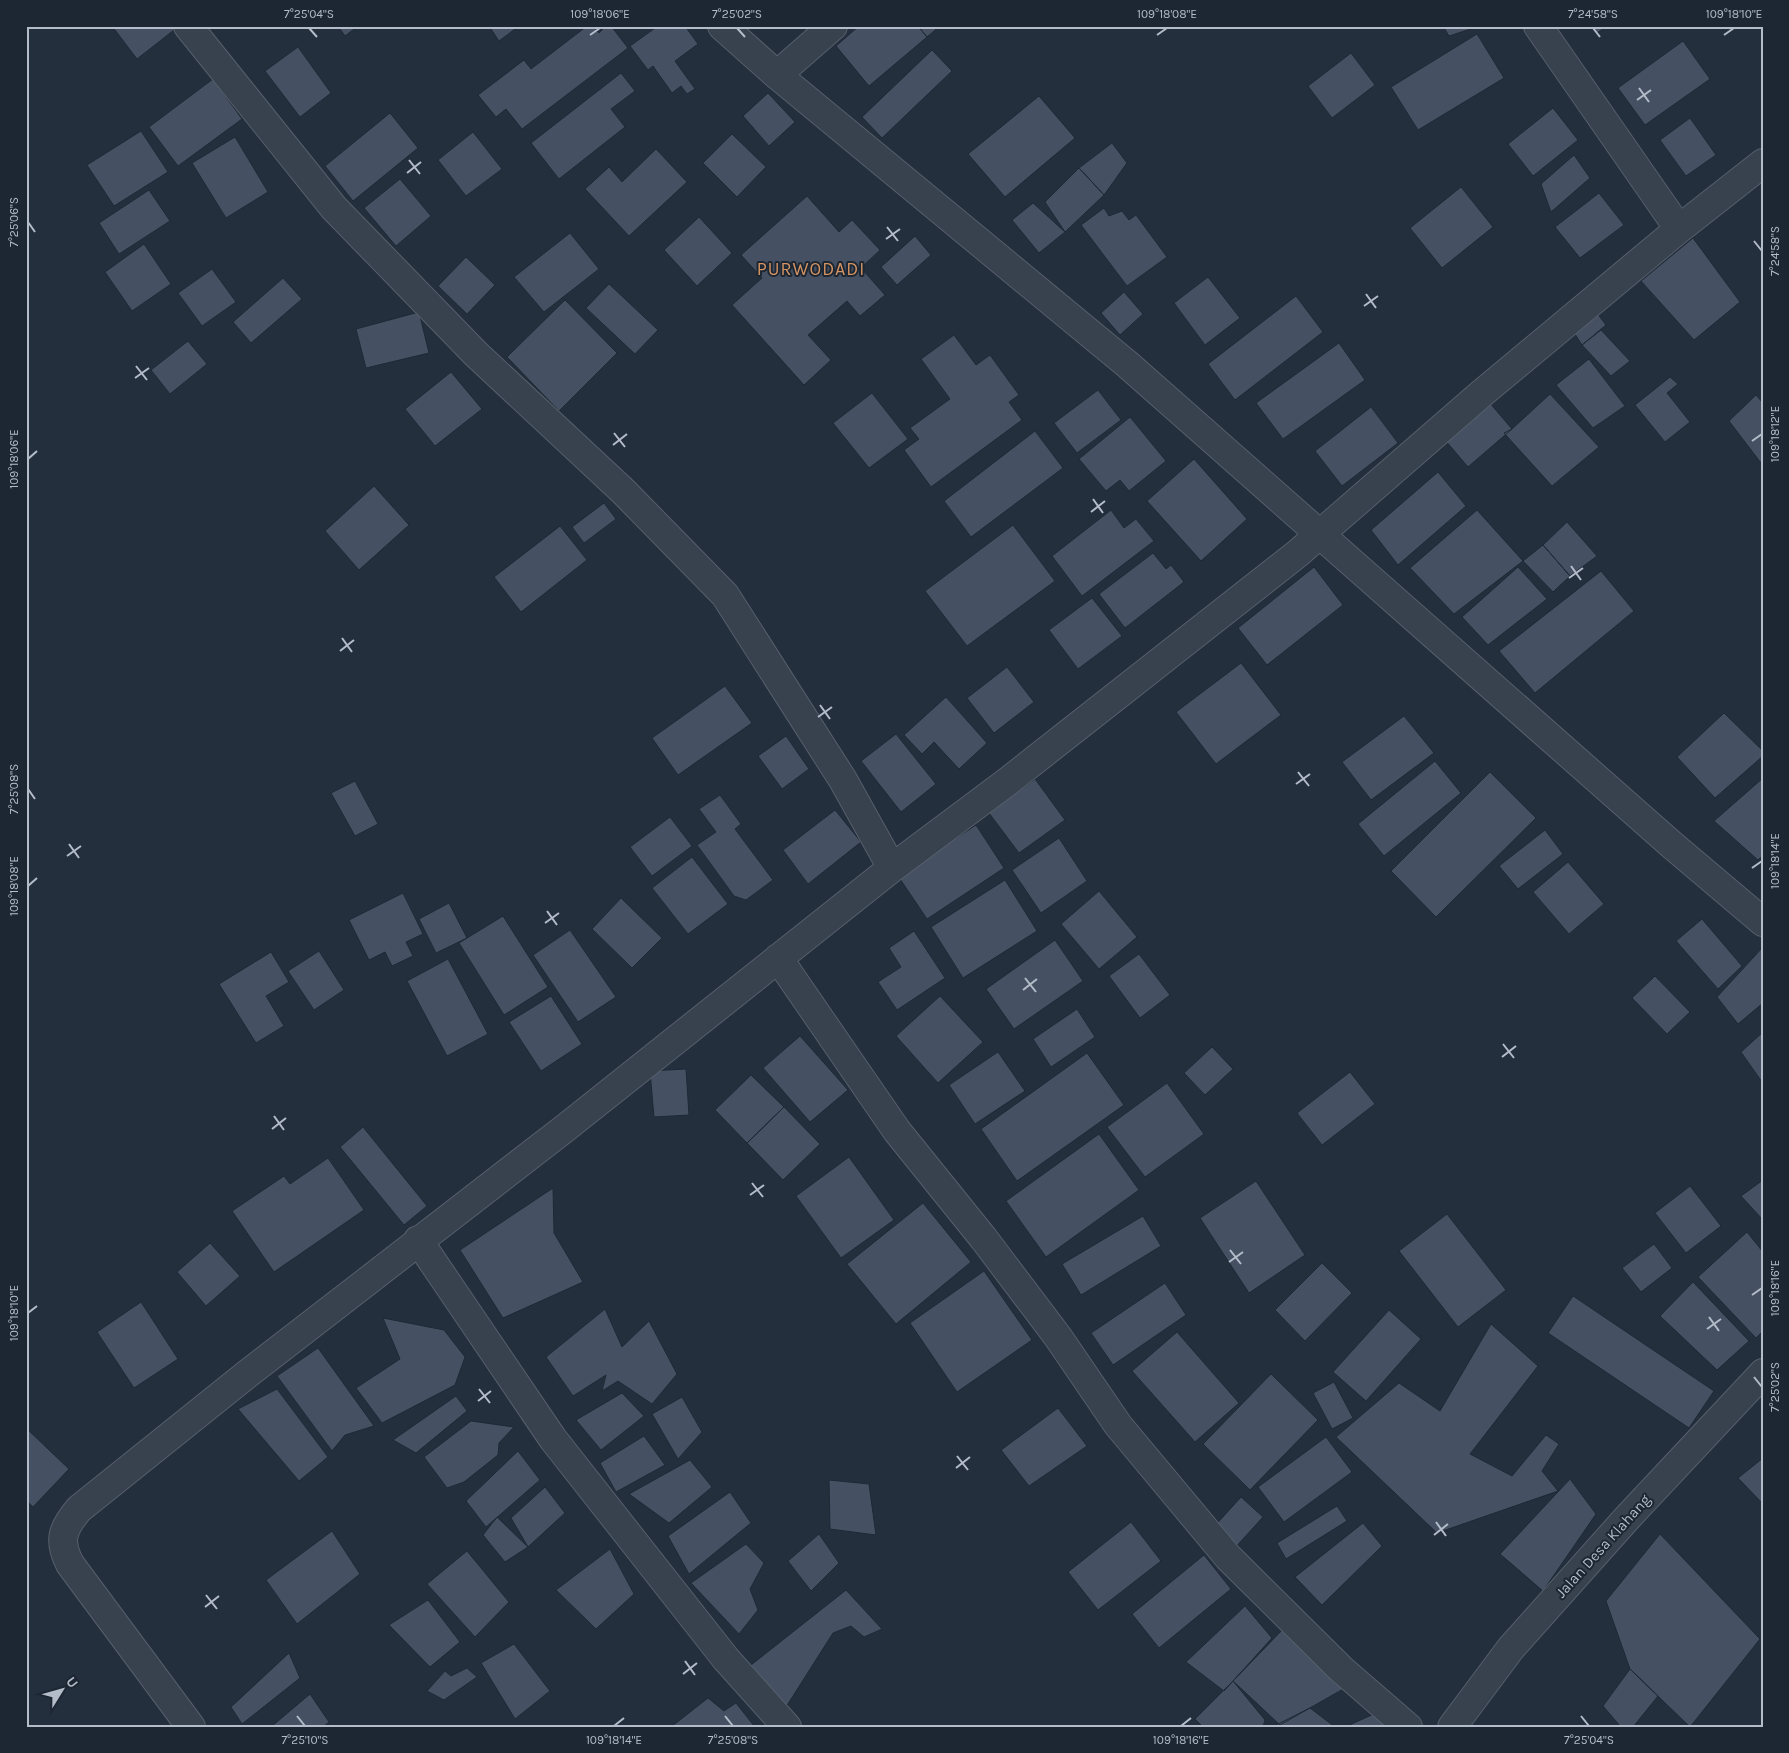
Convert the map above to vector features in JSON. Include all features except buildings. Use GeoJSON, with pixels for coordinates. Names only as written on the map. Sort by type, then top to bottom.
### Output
{"type":"FeatureCollection","features":[{"type":"Feature","properties":{"kind":"street"},"geometry":{"type":"LineString","coordinates":[[188,26],[334,208],[476,354],[623,491],[725,595],[843,780],[892,868]]}},
{"type":"Feature","properties":{"kind":"street"},"geometry":{"type":"LineString","coordinates":[[722,26],[777,75],[1128,364],[1672,845],[1763,922]]}},
{"type":"Feature","properties":{"kind":"street"},"geometry":{"type":"LineString","coordinates":[[777,75],[833,26]]}},
{"type":"Feature","properties":{"kind":"street"},"geometry":{"type":"LineString","coordinates":[[1538,26],[1679,229]]}},
{"type":"Feature","properties":{"kind":"street"},"geometry":{"type":"LineString","coordinates":[[191,1727],[70,1564],[64,1551],[63,1539],[71,1519],[79,1510],[246,1375],[418,1240],[564,1129],[892,868],[1023,769],[1320,534],[1482,394],[1679,229],[1763,163]]}},
{"type":"Feature","properties":{"kind":"street"},"geometry":{"type":"LineString","coordinates":[[778,958],[896,1131],[984,1239],[1058,1337],[1118,1425],[1228,1558],[1340,1669],[1408,1727]]}},
{"type":"Feature","properties":{"kind":"street"},"geometry":{"type":"LineString","coordinates":[[418,1240],[553,1439],[726,1660],[786,1727]]}},
{"type":"Feature","properties":{"kind":"street","name":"Jalan Desa Klahang"},"geometry":{"type":"LineString","coordinates":[[1452,1727],[1511,1648],[1628,1517],[1763,1373]]}},
{"type":"Feature","properties":{"kind":"district","name":"PURWODADI"},"geometry":{"type":"Point","coordinates":[811,269]}}]}
